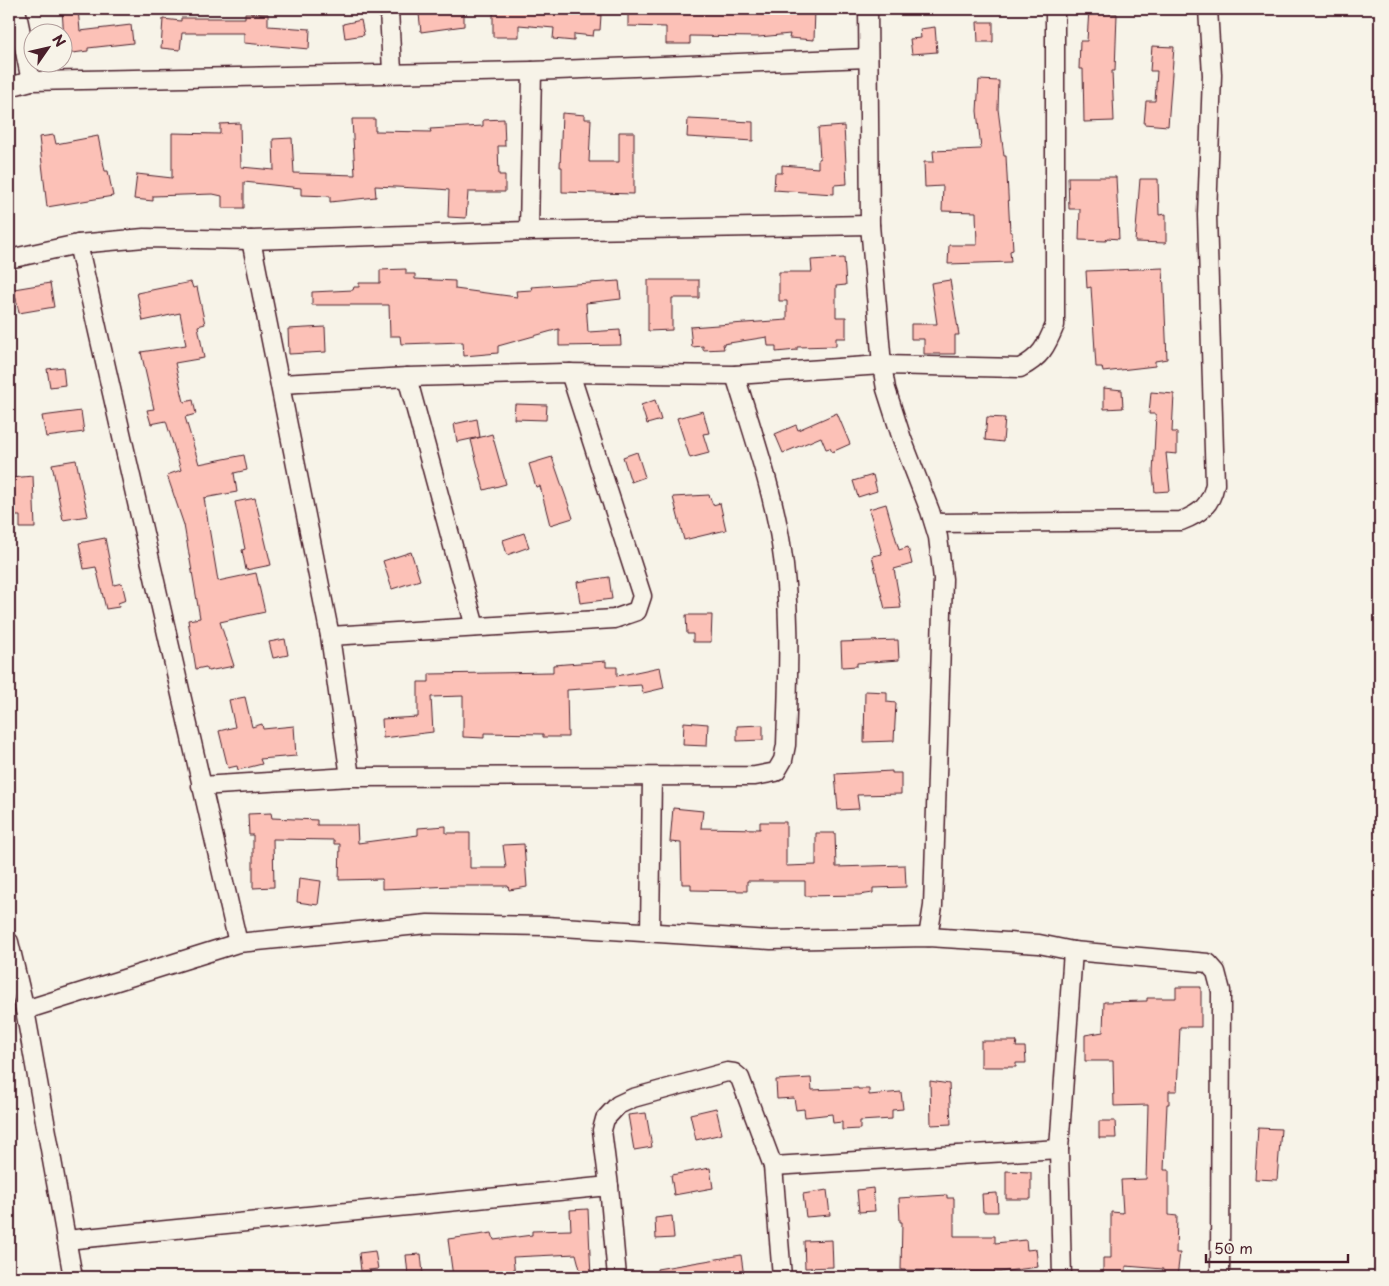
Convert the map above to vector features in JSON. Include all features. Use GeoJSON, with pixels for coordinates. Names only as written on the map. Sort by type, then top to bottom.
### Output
{"type":"FeatureCollection","features":[{"type":"Feature","properties":{"kind":"street"},"geometry":{"type":"LineString","coordinates":[[16,9],[31,81]]}},
{"type":"Feature","properties":{"kind":"street"},"geometry":{"type":"LineString","coordinates":[[389,9],[392,72]]}},
{"type":"Feature","properties":{"kind":"street"},"geometry":{"type":"LineString","coordinates":[[868,9],[870,225],[882,365],[886,389],[902,440],[934,523],[943,579],[933,906],[928,937]]}},
{"type":"Feature","properties":{"kind":"street"},"geometry":{"type":"LineString","coordinates":[[281,384],[407,377],[570,373],[735,375],[882,365],[1020,368],[1035,360],[1046,346],[1055,325],[1055,9]]}},
{"type":"Feature","properties":{"kind":"street"},"geometry":{"type":"LineString","coordinates":[[934,523],[1181,521],[1197,515],[1213,496],[1215,484],[1207,215],[1212,75],[1208,9]]}},
{"type":"Feature","properties":{"kind":"street"},"geometry":{"type":"LineString","coordinates":[[9,86],[31,81],[392,72],[532,71],[868,58]]}},
{"type":"Feature","properties":{"kind":"street"},"geometry":{"type":"LineString","coordinates":[[529,231],[532,71]]}},
{"type":"Feature","properties":{"kind":"street"},"geometry":{"type":"LineString","coordinates":[[9,259],[78,244],[144,238],[251,240],[529,231],[870,225]]}},
{"type":"Feature","properties":{"kind":"street"},"geometry":{"type":"LineString","coordinates":[[251,240],[330,636],[350,777]]}},
{"type":"Feature","properties":{"kind":"street"},"geometry":{"type":"LineString","coordinates":[[78,244],[238,943]]}},
{"type":"Feature","properties":{"kind":"street"},"geometry":{"type":"LineString","coordinates":[[330,636],[614,619],[637,611],[642,596],[570,373]]}},
{"type":"Feature","properties":{"kind":"street"},"geometry":{"type":"LineString","coordinates":[[201,786],[350,777],[755,776],[776,772],[783,760],[788,689],[788,607],[781,544],[765,471],[735,375]]}},
{"type":"Feature","properties":{"kind":"street"},"geometry":{"type":"LineString","coordinates":[[407,377],[475,627]]}},
{"type":"Feature","properties":{"kind":"street"},"geometry":{"type":"LineString","coordinates":[[650,932],[652,777]]}},
{"type":"Feature","properties":{"kind":"street"},"geometry":{"type":"LineString","coordinates":[[25,1010],[238,943],[428,924],[546,926],[771,940],[928,937],[1039,944],[1073,951],[1208,963],[1219,979],[1222,991],[1220,1277]]}},
{"type":"Feature","properties":{"kind":"street"},"geometry":{"type":"LineString","coordinates":[[9,942],[25,1010],[72,1277]]}},
{"type":"Feature","properties":{"kind":"street"},"geometry":{"type":"LineString","coordinates":[[1062,1277],[1059,1149],[1073,951]]}},
{"type":"Feature","properties":{"kind":"street"},"geometry":{"type":"LineString","coordinates":[[617,1277],[602,1130],[605,1119],[618,1105],[633,1098],[727,1072],[734,1073],[740,1078],[773,1166],[782,1277]]}},
{"type":"Feature","properties":{"kind":"street"},"geometry":{"type":"LineString","coordinates":[[773,1166],[1059,1149]]}},
{"type":"Feature","properties":{"kind":"street"},"geometry":{"type":"LineString","coordinates":[[66,1240],[609,1186]]}},
{"type":"Feature","properties":{"kind":"building"},"geometry":{"type":"Polygon","coordinates":[[[62,9],[78,9],[80,31],[131,25],[133,43],[88,48],[88,51],[72,53],[72,22],[63,22],[62,9]]]}},
{"type":"Feature","properties":{"kind":"building"},"geometry":{"type":"Polygon","coordinates":[[[464,9],[464,26],[421,32],[419,14],[464,9]]]}},
{"type":"Feature","properties":{"kind":"building"},"geometry":{"type":"Polygon","coordinates":[[[493,9],[543,9],[601,15],[600,30],[594,30],[593,36],[574,34],[574,41],[553,39],[554,28],[519,25],[519,37],[493,37],[493,9]]]}},
{"type":"Feature","properties":{"kind":"building"},"geometry":{"type":"Polygon","coordinates":[[[628,9],[815,9],[814,40],[789,38],[790,34],[759,37],[690,36],[690,44],[666,44],[666,27],[628,26],[628,9]]]}},
{"type":"Feature","properties":{"kind":"building"},"geometry":{"type":"Polygon","coordinates":[[[1089,9],[1110,9],[1110,14],[1117,14],[1115,71],[1112,71],[1114,121],[1084,122],[1083,69],[1079,69],[1080,41],[1087,41],[1089,9]]]}},
{"type":"Feature","properties":{"kind":"building"},"geometry":{"type":"Polygon","coordinates":[[[245,13],[268,14],[268,26],[310,29],[309,49],[244,43],[244,33],[182,33],[180,50],[161,48],[163,19],[181,21],[181,18],[245,18],[245,13]]]}},
{"type":"Feature","properties":{"kind":"building"},"geometry":{"type":"Polygon","coordinates":[[[361,20],[364,35],[345,38],[343,24],[361,20]]]}},
{"type":"Feature","properties":{"kind":"building"},"geometry":{"type":"Polygon","coordinates":[[[977,22],[993,22],[993,42],[978,42],[977,22]]]}},
{"type":"Feature","properties":{"kind":"building"},"geometry":{"type":"Polygon","coordinates":[[[935,27],[937,52],[912,54],[910,39],[921,38],[920,29],[935,27]]]}},
{"type":"Feature","properties":{"kind":"building"},"geometry":{"type":"Polygon","coordinates":[[[1152,46],[1174,47],[1168,126],[1144,124],[1146,101],[1155,101],[1157,71],[1150,71],[1152,46]]]}},
{"type":"Feature","properties":{"kind":"building"},"geometry":{"type":"Polygon","coordinates":[[[979,80],[999,81],[998,109],[1004,156],[1006,156],[1010,232],[1012,232],[1013,250],[1010,251],[1011,262],[948,264],[949,245],[977,245],[976,212],[942,211],[943,186],[925,187],[924,162],[934,162],[933,151],[981,149],[977,111],[979,80]]]}},
{"type":"Feature","properties":{"kind":"building"},"geometry":{"type":"Polygon","coordinates":[[[562,113],[585,115],[585,119],[591,119],[589,162],[619,162],[619,132],[634,132],[634,194],[562,192],[562,167],[560,167],[562,113]]]}},
{"type":"Feature","properties":{"kind":"building"},"geometry":{"type":"Polygon","coordinates":[[[352,119],[375,119],[375,131],[431,132],[430,129],[483,126],[483,120],[504,119],[505,146],[498,146],[499,175],[505,175],[505,192],[468,192],[466,218],[448,217],[449,190],[437,189],[375,186],[376,197],[330,202],[330,196],[301,195],[301,188],[244,182],[244,208],[222,208],[222,196],[213,194],[153,196],[153,201],[134,199],[137,174],[172,178],[172,133],[220,134],[220,124],[240,123],[241,167],[274,170],[273,139],[292,138],[294,173],[355,175],[352,119]]]}},
{"type":"Feature","properties":{"kind":"building"},"geometry":{"type":"Polygon","coordinates":[[[688,119],[753,122],[753,141],[687,137],[688,119]]]}},
{"type":"Feature","properties":{"kind":"building"},"geometry":{"type":"Polygon","coordinates":[[[844,126],[847,184],[834,185],[834,194],[774,190],[775,173],[782,173],[782,165],[818,168],[818,159],[820,159],[818,128],[844,126]]]}},
{"type":"Feature","properties":{"kind":"building"},"geometry":{"type":"Polygon","coordinates":[[[54,135],[56,144],[98,136],[105,171],[108,171],[113,196],[47,207],[39,137],[54,135]]]}},
{"type":"Feature","properties":{"kind":"building"},"geometry":{"type":"Polygon","coordinates":[[[1068,177],[1116,177],[1119,239],[1107,238],[1106,241],[1079,240],[1080,209],[1069,209],[1068,177]]]}},
{"type":"Feature","properties":{"kind":"building"},"geometry":{"type":"Polygon","coordinates":[[[1140,179],[1158,179],[1159,215],[1166,214],[1166,243],[1135,242],[1140,179]]]}},
{"type":"Feature","properties":{"kind":"building"},"geometry":{"type":"Polygon","coordinates":[[[844,258],[846,285],[836,286],[836,317],[846,317],[846,338],[836,338],[836,346],[797,347],[797,350],[776,352],[776,346],[768,346],[767,337],[723,344],[724,349],[703,350],[703,346],[692,347],[690,327],[787,320],[787,301],[779,301],[779,272],[812,272],[811,260],[844,258]]]}},
{"type":"Feature","properties":{"kind":"building"},"geometry":{"type":"Polygon","coordinates":[[[1163,268],[1167,359],[1155,361],[1155,366],[1103,372],[1102,367],[1096,367],[1091,287],[1087,288],[1086,271],[1163,268]]]}},
{"type":"Feature","properties":{"kind":"building"},"geometry":{"type":"Polygon","coordinates":[[[406,269],[406,274],[415,274],[415,279],[455,281],[455,289],[517,297],[516,291],[532,290],[531,287],[619,281],[621,299],[586,303],[588,332],[620,330],[621,345],[559,346],[559,329],[498,346],[498,353],[464,356],[463,342],[401,344],[400,336],[390,336],[389,305],[312,305],[312,292],[353,290],[354,287],[359,287],[359,283],[380,283],[380,270],[406,269]]]}},
{"type":"Feature","properties":{"kind":"building"},"geometry":{"type":"Polygon","coordinates":[[[648,280],[699,280],[699,298],[672,298],[672,330],[648,331],[648,280]]]}},
{"type":"Feature","properties":{"kind":"building"},"geometry":{"type":"Polygon","coordinates":[[[950,280],[959,335],[955,335],[955,354],[924,354],[924,339],[911,339],[911,324],[937,324],[931,283],[950,280]]]}},
{"type":"Feature","properties":{"kind":"building"},"geometry":{"type":"Polygon","coordinates":[[[191,282],[193,288],[197,287],[205,324],[198,326],[204,358],[175,363],[184,402],[193,400],[196,414],[185,417],[199,464],[244,455],[247,470],[234,473],[237,492],[204,498],[218,581],[256,573],[265,612],[220,622],[234,666],[208,671],[206,667],[196,669],[188,620],[200,618],[184,525],[167,475],[181,470],[166,421],[151,424],[147,410],[154,409],[141,352],[186,345],[180,313],[143,321],[137,293],[191,282]]]}},
{"type":"Feature","properties":{"kind":"building"},"geometry":{"type":"Polygon","coordinates":[[[50,283],[54,307],[19,313],[14,289],[50,283]]]}},
{"type":"Feature","properties":{"kind":"building"},"geometry":{"type":"Polygon","coordinates":[[[325,327],[326,352],[289,354],[288,329],[325,327]]]}},
{"type":"Feature","properties":{"kind":"building"},"geometry":{"type":"Polygon","coordinates":[[[63,367],[65,385],[50,387],[47,369],[63,367]]]}},
{"type":"Feature","properties":{"kind":"building"},"geometry":{"type":"Polygon","coordinates":[[[1104,388],[1122,390],[1123,408],[1104,409],[1104,388]]]}},
{"type":"Feature","properties":{"kind":"building"},"geometry":{"type":"Polygon","coordinates":[[[1151,392],[1174,394],[1172,432],[1177,432],[1177,454],[1166,453],[1170,491],[1155,492],[1153,474],[1156,414],[1149,414],[1151,392]]]}},
{"type":"Feature","properties":{"kind":"building"},"geometry":{"type":"Polygon","coordinates":[[[655,400],[661,420],[647,424],[641,405],[655,400]]]}},
{"type":"Feature","properties":{"kind":"building"},"geometry":{"type":"Polygon","coordinates":[[[515,404],[547,405],[546,420],[514,419],[515,404]]]}},
{"type":"Feature","properties":{"kind":"building"},"geometry":{"type":"Polygon","coordinates":[[[81,411],[84,432],[46,437],[42,416],[81,411]]]}},
{"type":"Feature","properties":{"kind":"building"},"geometry":{"type":"Polygon","coordinates":[[[703,411],[709,433],[703,434],[709,453],[690,458],[677,418],[703,411]]]}},
{"type":"Feature","properties":{"kind":"building"},"geometry":{"type":"Polygon","coordinates":[[[837,413],[850,444],[832,452],[830,448],[826,449],[821,437],[783,453],[775,434],[796,425],[798,430],[837,413]]]}},
{"type":"Feature","properties":{"kind":"building"},"geometry":{"type":"Polygon","coordinates":[[[987,417],[1005,418],[1003,442],[985,440],[987,417]]]}},
{"type":"Feature","properties":{"kind":"building"},"geometry":{"type":"Polygon","coordinates":[[[477,419],[480,437],[457,442],[454,424],[477,419]]]}},
{"type":"Feature","properties":{"kind":"building"},"geometry":{"type":"Polygon","coordinates":[[[492,434],[506,484],[484,490],[471,440],[492,434]]]}},
{"type":"Feature","properties":{"kind":"building"},"geometry":{"type":"Polygon","coordinates":[[[637,452],[645,477],[631,482],[623,457],[637,452]]]}},
{"type":"Feature","properties":{"kind":"building"},"geometry":{"type":"Polygon","coordinates":[[[552,457],[573,518],[550,525],[540,486],[536,487],[529,464],[552,457]]]}},
{"type":"Feature","properties":{"kind":"building"},"geometry":{"type":"Polygon","coordinates":[[[76,460],[88,516],[63,520],[52,464],[76,460]]]}},
{"type":"Feature","properties":{"kind":"building"},"geometry":{"type":"Polygon","coordinates":[[[873,475],[877,491],[858,497],[853,481],[873,475]]]}},
{"type":"Feature","properties":{"kind":"building"},"geometry":{"type":"Polygon","coordinates":[[[33,476],[35,528],[20,528],[20,516],[13,516],[11,478],[33,476]]]}},
{"type":"Feature","properties":{"kind":"building"},"geometry":{"type":"Polygon","coordinates":[[[709,495],[713,505],[720,503],[726,530],[684,540],[673,497],[709,495]]]}},
{"type":"Feature","properties":{"kind":"building"},"geometry":{"type":"Polygon","coordinates":[[[255,498],[271,565],[246,570],[242,550],[245,549],[235,502],[255,498]]]}},
{"type":"Feature","properties":{"kind":"building"},"geometry":{"type":"Polygon","coordinates":[[[886,504],[899,550],[908,547],[912,564],[894,569],[901,608],[885,609],[872,556],[882,554],[869,509],[886,504]]]}},
{"type":"Feature","properties":{"kind":"building"},"geometry":{"type":"Polygon","coordinates":[[[524,533],[529,547],[507,555],[503,540],[524,533]]]}},
{"type":"Feature","properties":{"kind":"building"},"geometry":{"type":"Polygon","coordinates":[[[105,538],[114,585],[122,583],[126,600],[118,603],[119,607],[106,609],[96,567],[84,569],[79,543],[105,538]]]}},
{"type":"Feature","properties":{"kind":"building"},"geometry":{"type":"Polygon","coordinates":[[[411,552],[420,580],[392,589],[383,561],[411,552]]]}},
{"type":"Feature","properties":{"kind":"building"},"geometry":{"type":"Polygon","coordinates":[[[609,577],[612,599],[580,603],[577,582],[609,577]]]}},
{"type":"Feature","properties":{"kind":"building"},"geometry":{"type":"Polygon","coordinates":[[[686,615],[712,615],[711,642],[693,642],[693,634],[687,634],[686,615]]]}},
{"type":"Feature","properties":{"kind":"building"},"geometry":{"type":"Polygon","coordinates":[[[285,639],[288,655],[273,658],[269,642],[285,639]]]}},
{"type":"Feature","properties":{"kind":"building"},"geometry":{"type":"Polygon","coordinates":[[[898,640],[899,660],[857,663],[857,666],[842,667],[841,642],[898,640]]]}},
{"type":"Feature","properties":{"kind":"building"},"geometry":{"type":"Polygon","coordinates":[[[606,661],[606,667],[617,667],[617,676],[660,667],[664,688],[643,693],[641,685],[567,690],[568,737],[543,737],[543,734],[484,733],[484,738],[463,737],[463,696],[431,697],[433,732],[383,738],[382,719],[418,717],[418,682],[429,682],[429,674],[553,672],[553,665],[606,661]]]}},
{"type":"Feature","properties":{"kind":"building"},"geometry":{"type":"Polygon","coordinates":[[[865,691],[887,692],[887,702],[896,703],[894,741],[864,742],[865,691]]]}},
{"type":"Feature","properties":{"kind":"building"},"geometry":{"type":"Polygon","coordinates":[[[245,697],[252,727],[262,724],[263,729],[294,726],[296,756],[260,759],[262,764],[238,770],[237,766],[228,768],[219,731],[235,727],[229,700],[245,697]]]}},
{"type":"Feature","properties":{"kind":"building"},"geometry":{"type":"Polygon","coordinates":[[[684,722],[708,724],[707,746],[683,745],[684,722]]]}},
{"type":"Feature","properties":{"kind":"building"},"geometry":{"type":"Polygon","coordinates":[[[763,725],[763,740],[737,741],[737,726],[763,725]]]}},
{"type":"Feature","properties":{"kind":"building"},"geometry":{"type":"Polygon","coordinates":[[[892,771],[892,773],[901,773],[901,794],[857,795],[859,809],[838,810],[835,774],[892,771]]]}},
{"type":"Feature","properties":{"kind":"building"},"geometry":{"type":"Polygon","coordinates":[[[673,808],[703,811],[701,828],[760,829],[760,822],[786,822],[786,866],[816,865],[816,833],[835,833],[836,867],[905,865],[906,887],[873,888],[873,893],[859,895],[805,896],[805,881],[747,881],[747,891],[691,890],[691,884],[682,884],[681,843],[670,842],[673,808]]]}},
{"type":"Feature","properties":{"kind":"building"},"geometry":{"type":"Polygon","coordinates":[[[271,813],[272,818],[317,820],[317,825],[357,825],[358,843],[418,835],[418,828],[446,826],[446,833],[470,833],[470,868],[506,868],[503,845],[524,844],[527,887],[509,890],[508,886],[382,889],[382,879],[339,880],[340,844],[334,844],[334,840],[273,839],[274,887],[253,888],[253,835],[249,835],[248,814],[271,813]]]}},
{"type":"Feature","properties":{"kind":"building"},"geometry":{"type":"Polygon","coordinates":[[[299,878],[321,881],[318,905],[297,902],[299,878]]]}},
{"type":"Feature","properties":{"kind":"building"},"geometry":{"type":"Polygon","coordinates":[[[1176,987],[1201,987],[1201,1027],[1180,1027],[1177,1091],[1169,1091],[1169,1104],[1167,1104],[1164,1170],[1169,1170],[1169,1215],[1177,1216],[1176,1253],[1180,1253],[1177,1277],[1162,1277],[1163,1269],[1126,1266],[1126,1277],[1103,1277],[1103,1258],[1111,1258],[1111,1212],[1123,1213],[1121,1180],[1146,1179],[1148,1105],[1114,1106],[1113,1061],[1085,1061],[1085,1035],[1103,1032],[1104,1002],[1147,1001],[1147,998],[1176,998],[1176,987]]]}},
{"type":"Feature","properties":{"kind":"building"},"geometry":{"type":"Polygon","coordinates":[[[981,1041],[1017,1041],[1016,1047],[1025,1047],[1026,1063],[1016,1063],[1016,1067],[981,1067],[981,1041]]]}},
{"type":"Feature","properties":{"kind":"building"},"geometry":{"type":"Polygon","coordinates":[[[811,1078],[812,1090],[858,1088],[869,1089],[869,1095],[901,1092],[903,1109],[892,1110],[892,1119],[860,1121],[860,1129],[842,1130],[842,1122],[833,1123],[832,1114],[805,1117],[804,1109],[796,1110],[794,1098],[777,1099],[776,1080],[811,1078]]]}},
{"type":"Feature","properties":{"kind":"building"},"geometry":{"type":"Polygon","coordinates":[[[930,1081],[949,1084],[951,1124],[931,1125],[930,1081]]]}},
{"type":"Feature","properties":{"kind":"building"},"geometry":{"type":"Polygon","coordinates":[[[716,1108],[722,1134],[696,1140],[690,1114],[716,1108]]]}},
{"type":"Feature","properties":{"kind":"building"},"geometry":{"type":"Polygon","coordinates":[[[646,1113],[652,1147],[634,1150],[628,1115],[646,1113]]]}},
{"type":"Feature","properties":{"kind":"building"},"geometry":{"type":"Polygon","coordinates":[[[1099,1121],[1115,1121],[1116,1138],[1099,1138],[1099,1121]]]}},
{"type":"Feature","properties":{"kind":"building"},"geometry":{"type":"Polygon","coordinates":[[[1258,1128],[1281,1129],[1277,1180],[1255,1179],[1258,1128]]]}},
{"type":"Feature","properties":{"kind":"building"},"geometry":{"type":"Polygon","coordinates":[[[710,1168],[713,1188],[674,1195],[671,1175],[710,1168]]]}},
{"type":"Feature","properties":{"kind":"building"},"geometry":{"type":"Polygon","coordinates":[[[1006,1171],[1031,1172],[1031,1199],[1006,1199],[1006,1171]]]}},
{"type":"Feature","properties":{"kind":"building"},"geometry":{"type":"Polygon","coordinates":[[[873,1188],[875,1211],[859,1212],[857,1190],[873,1188]]]}},
{"type":"Feature","properties":{"kind":"building"},"geometry":{"type":"Polygon","coordinates":[[[827,1190],[830,1215],[806,1217],[803,1194],[827,1190]]]}},
{"type":"Feature","properties":{"kind":"building"},"geometry":{"type":"Polygon","coordinates":[[[997,1193],[998,1212],[983,1212],[982,1194],[997,1193]]]}},
{"type":"Feature","properties":{"kind":"building"},"geometry":{"type":"Polygon","coordinates":[[[947,1195],[947,1198],[954,1198],[954,1236],[995,1236],[995,1243],[1026,1240],[1027,1250],[1036,1249],[1038,1267],[1000,1272],[901,1270],[902,1222],[900,1222],[899,1198],[947,1195]]]}},
{"type":"Feature","properties":{"kind":"building"},"geometry":{"type":"Polygon","coordinates":[[[588,1209],[591,1277],[582,1277],[576,1254],[513,1257],[515,1277],[453,1277],[448,1239],[492,1233],[494,1240],[532,1235],[532,1231],[571,1230],[570,1210],[588,1209]]]}},
{"type":"Feature","properties":{"kind":"building"},"geometry":{"type":"Polygon","coordinates":[[[672,1216],[674,1238],[656,1239],[655,1218],[672,1216]]]}},
{"type":"Feature","properties":{"kind":"building"},"geometry":{"type":"Polygon","coordinates":[[[832,1240],[833,1267],[805,1268],[804,1241],[832,1240]]]}},
{"type":"Feature","properties":{"kind":"building"},"geometry":{"type":"Polygon","coordinates":[[[375,1251],[378,1269],[361,1271],[359,1253],[375,1251]]]}},
{"type":"Feature","properties":{"kind":"building"},"geometry":{"type":"Polygon","coordinates":[[[421,1254],[423,1274],[408,1275],[406,1255],[421,1254]]]}},
{"type":"Feature","properties":{"kind":"building"},"geometry":{"type":"Polygon","coordinates":[[[741,1255],[744,1277],[657,1277],[657,1269],[741,1255]]]}}]}
